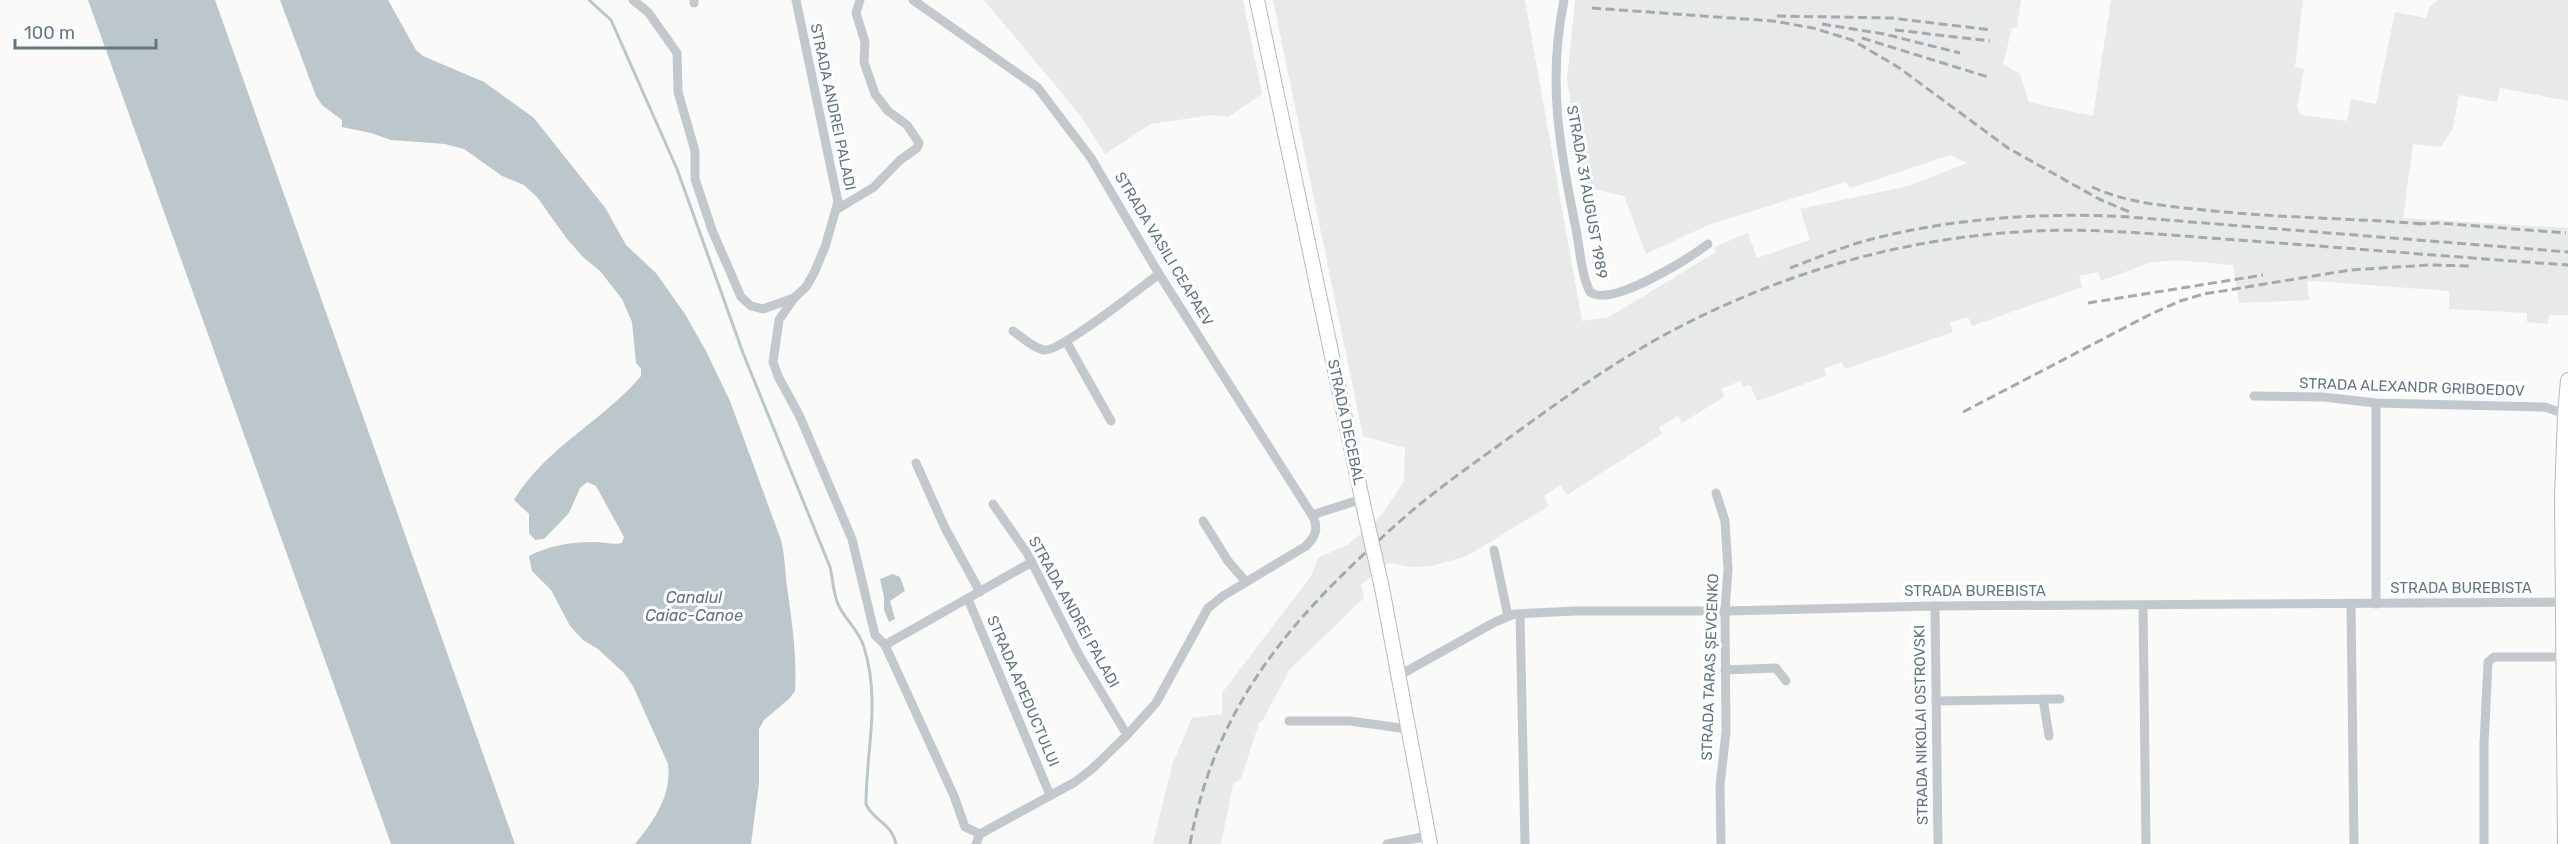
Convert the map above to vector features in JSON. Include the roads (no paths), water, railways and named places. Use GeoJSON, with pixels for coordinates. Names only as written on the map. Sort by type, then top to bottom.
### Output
{"type":"FeatureCollection","features":[{"type":"Feature","properties":{"kind":"main road","name":"STRADA DECEBAL"},"geometry":{"type":"LineString","coordinates":[[1257,0],[1382,588],[1429,840]]}},
{"type":"Feature","properties":{"kind":"main road"},"geometry":{"type":"LineString","coordinates":[[2565,844],[2565,497],[2568,380]]}},
{"type":"Feature","properties":{"kind":"street"},"geometry":{"type":"LineString","coordinates":[[633,0],[648,12],[677,53],[678,92],[693,144],[695,179],[712,230],[741,297],[751,306],[763,309],[794,298]]}},
{"type":"Feature","properties":{"kind":"street","name":"STRADA ANDREI PALADI"},"geometry":{"type":"LineString","coordinates":[[794,298],[806,287],[825,247],[838,196],[796,0]]}},
{"type":"Feature","properties":{"kind":"street"},"geometry":{"type":"LineString","coordinates":[[834,211],[874,187],[900,160],[917,148],[919,143],[908,124],[888,111],[874,94],[864,62],[865,42],[856,14],[860,0]]}},
{"type":"Feature","properties":{"kind":"street","name":"STRADA VASILI CEAPAEV"},"geometry":{"type":"LineString","coordinates":[[913,0],[1037,87],[1091,158],[1160,274],[1312,515]]}},
{"type":"Feature","properties":{"kind":"street","name":"STRADA 31 AUGUST 1989"},"geometry":{"type":"LineString","coordinates":[[1564,0],[1557,47],[1555,95],[1562,153],[1588,289],[1596,296],[1606,296],[1671,269],[1708,244]]}},
{"type":"Feature","properties":{"kind":"street"},"geometry":{"type":"LineString","coordinates":[[1013,331],[1042,350],[1050,349],[1160,274]]}},
{"type":"Feature","properties":{"kind":"street"},"geometry":{"type":"LineString","coordinates":[[794,298],[779,320],[773,362],[800,417],[848,529],[875,635],[885,645],[954,796],[965,827],[980,834]]}},
{"type":"Feature","properties":{"kind":"street"},"geometry":{"type":"LineString","coordinates":[[1066,340],[1111,421]]}},
{"type":"Feature","properties":{"kind":"street","name":"STRADA ALEXANDR GRIBOEDOV"},"geometry":{"type":"LineString","coordinates":[[2254,396],[2323,397],[2376,403],[2546,407],[2566,415]]}},
{"type":"Feature","properties":{"kind":"street"},"geometry":{"type":"LineString","coordinates":[[2376,403],[2376,604]]}},
{"type":"Feature","properties":{"kind":"street"},"geometry":{"type":"LineString","coordinates":[[916,463],[945,528],[980,592]]}},
{"type":"Feature","properties":{"kind":"street","name":"STRADA TARAS ȘEVCENKO"},"geometry":{"type":"LineString","coordinates":[[1716,493],[1727,531],[1726,732],[1720,786],[1721,844]]}},
{"type":"Feature","properties":{"kind":"street"},"geometry":{"type":"LineString","coordinates":[[976,844],[980,834],[1075,782],[1127,735],[1156,703],[1204,612],[1223,596],[1311,541],[1316,531],[1312,515],[1362,499]]}},
{"type":"Feature","properties":{"kind":"street","name":"STRADA ANDREI PALADI"},"geometry":{"type":"LineString","coordinates":[[993,504],[1032,562],[1079,655],[1127,735]]}},
{"type":"Feature","properties":{"kind":"street"},"geometry":{"type":"LineString","coordinates":[[1203,521],[1228,561],[1246,582]]}},
{"type":"Feature","properties":{"kind":"street"},"geometry":{"type":"LineString","coordinates":[[1494,550],[1508,616]]}},
{"type":"Feature","properties":{"kind":"street"},"geometry":{"type":"LineString","coordinates":[[885,645],[1032,562]]}},
{"type":"Feature","properties":{"kind":"street","name":"STRADA APEDUCTULUI"},"geometry":{"type":"LineString","coordinates":[[968,600],[1050,795]]}},
{"type":"Feature","properties":{"kind":"street","name":"STRADA BUREBISTA"},"geometry":{"type":"LineString","coordinates":[[1398,676],[1476,630],[1508,616],[1575,610],[1725,611],[1935,606],[2565,602]]}},
{"type":"Feature","properties":{"kind":"street"},"geometry":{"type":"LineString","coordinates":[[2143,605],[2146,844]]}},
{"type":"Feature","properties":{"kind":"street"},"geometry":{"type":"LineString","coordinates":[[2351,605],[2355,844]]}},
{"type":"Feature","properties":{"kind":"street","name":"STRADA NIKOLAI OSTROVSKI"},"geometry":{"type":"LineString","coordinates":[[1935,606],[1938,844]]}},
{"type":"Feature","properties":{"kind":"street"},"geometry":{"type":"LineString","coordinates":[[1520,614],[1523,652],[1525,844]]}},
{"type":"Feature","properties":{"kind":"street"},"geometry":{"type":"LineString","coordinates":[[2484,844],[2484,744],[2488,662],[2494,657],[2566,657]]}},
{"type":"Feature","properties":{"kind":"street"},"geometry":{"type":"LineString","coordinates":[[1725,670],[1776,668],[1786,681]]}},
{"type":"Feature","properties":{"kind":"street"},"geometry":{"type":"LineString","coordinates":[[2043,699],[2049,736]]}},
{"type":"Feature","properties":{"kind":"street"},"geometry":{"type":"LineString","coordinates":[[1936,701],[2060,699]]}},
{"type":"Feature","properties":{"kind":"street"},"geometry":{"type":"LineString","coordinates":[[1289,721],[1350,722],[1407,729]]}},
{"type":"Feature","properties":{"kind":"street"},"geometry":{"type":"LineString","coordinates":[[1388,844],[1429,840]]}},
{"type":"Feature","properties":{"kind":"water"},"geometry":{"type":"Polygon","coordinates":[[[88,0],[215,0],[515,844],[391,844],[88,0]]]}},
{"type":"Feature","properties":{"kind":"water","name":"Canalul Caiac-Canoe"},"geometry":{"type":"Polygon","coordinates":[[[280,0],[388,0],[416,50],[423,56],[484,82],[534,118],[606,209],[626,245],[656,273],[685,314],[706,351],[730,401],[781,540],[794,639],[795,691],[764,720],[759,729],[759,783],[751,844],[635,844],[660,807],[667,786],[668,764],[633,686],[624,673],[598,649],[583,640],[570,626],[551,590],[532,571],[529,556],[545,549],[569,544],[622,543],[624,537],[596,486],[587,482],[580,488],[569,513],[544,539],[535,540],[529,533],[529,514],[514,500],[541,465],[626,392],[641,376],[641,369],[636,363],[632,322],[622,299],[600,271],[584,258],[567,239],[537,197],[524,185],[502,176],[464,149],[445,144],[391,140],[342,127],[342,120],[322,105],[316,96],[280,0]]]}},
{"type":"Feature","properties":{"kind":"water"},"geometry":{"type":"Polygon","coordinates":[[[893,574],[900,577],[905,591],[890,601],[895,619],[889,622],[884,610],[880,579],[893,574]]]}},
{"type":"Feature","properties":{"kind":"waterway"},"geometry":{"type":"LineString","coordinates":[[589,0],[611,20],[677,169],[743,353],[830,567],[838,604],[864,647],[869,668],[872,707],[866,804],[869,810],[891,831],[896,844]]}},
{"type":"Feature","properties":{"kind":"railway"},"geometry":{"type":"LineString","coordinates":[[1592,8],[1773,21],[1813,28],[1852,40],[1898,67],[2008,148],[2099,199],[2132,213]]}},
{"type":"Feature","properties":{"kind":"railway"},"geometry":{"type":"LineString","coordinates":[[1777,16],[1891,18],[1992,30]]}},
{"type":"Feature","properties":{"kind":"railway"},"geometry":{"type":"LineString","coordinates":[[1822,24],[1884,34],[1960,53]]}},
{"type":"Feature","properties":{"kind":"railway"},"geometry":{"type":"LineString","coordinates":[[1895,30],[1990,41]]}},
{"type":"Feature","properties":{"kind":"railway"},"geometry":{"type":"LineString","coordinates":[[1862,38],[1988,77]]}},
{"type":"Feature","properties":{"kind":"railway"},"geometry":{"type":"LineString","coordinates":[[2092,187],[2119,197],[2175,207],[2259,215],[2424,224]]}},
{"type":"Feature","properties":{"kind":"railway"},"geometry":{"type":"LineString","coordinates":[[1790,268],[1851,245],[1903,232],[1967,221],[2065,215],[2129,217],[2568,252]]}},
{"type":"Feature","properties":{"kind":"railway"},"geometry":{"type":"LineString","coordinates":[[2417,224],[2439,223],[2566,233]]}},
{"type":"Feature","properties":{"kind":"railway"},"geometry":{"type":"LineString","coordinates":[[1190,844],[1203,790],[1221,742],[1244,697],[1271,656],[1336,581],[1414,509],[1570,394],[1657,339],[1742,298],[1786,280],[1877,253],[1970,236],[2017,232],[2146,233],[2568,265]]}},
{"type":"Feature","properties":{"kind":"railway"},"geometry":{"type":"LineString","coordinates":[[1963,412],[2149,315],[2180,301],[2204,294],[2350,270],[2429,265],[2473,266]]}},
{"type":"Feature","properties":{"kind":"railway"},"geometry":{"type":"LineString","coordinates":[[2088,303],[2263,275]]}}]}
